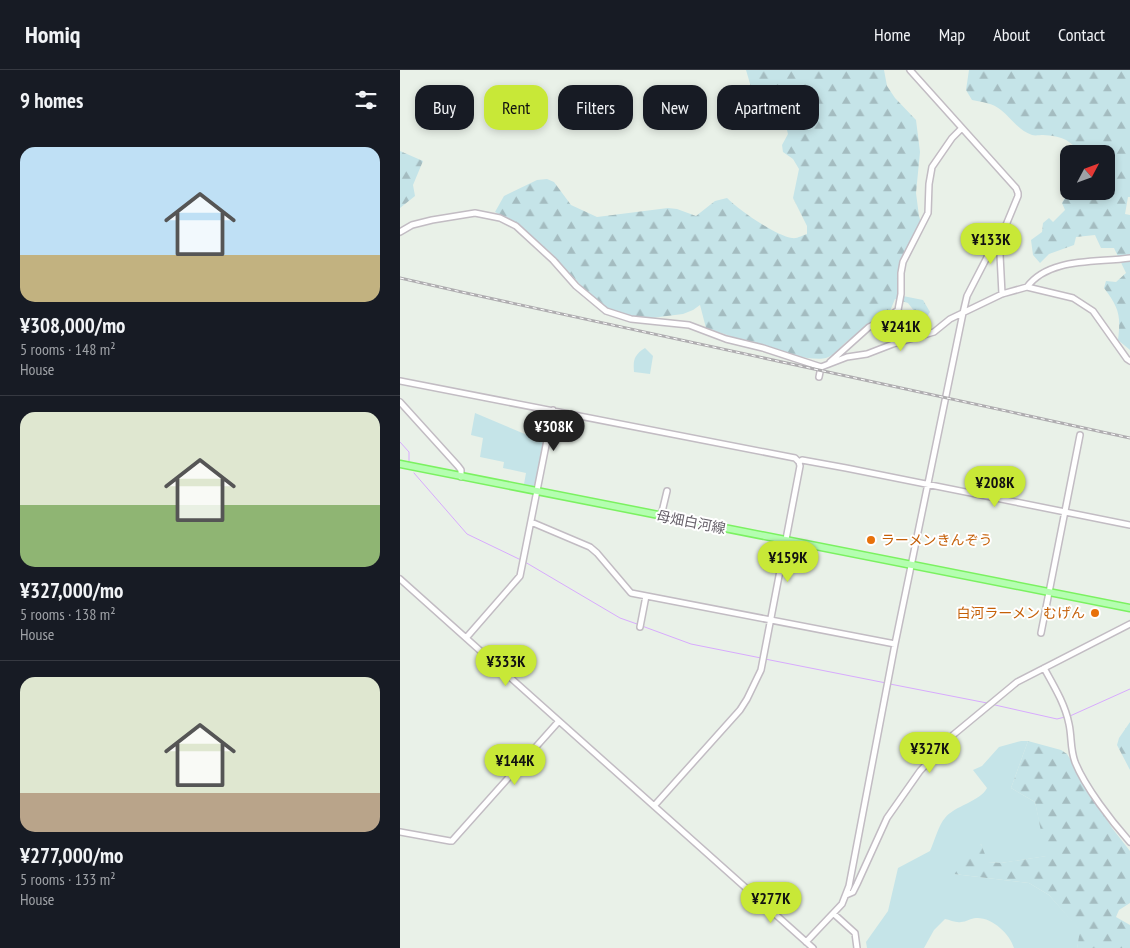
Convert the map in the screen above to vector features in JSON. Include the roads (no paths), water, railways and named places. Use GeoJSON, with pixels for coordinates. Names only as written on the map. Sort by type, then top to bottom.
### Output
{"type":"FeatureCollection","features":[{"type":"Feature","properties":{"kind":"main road","name":"母畑白河線"},"geometry":{"type":"LineString","coordinates":[[400,464],[1130,608]]}},
{"type":"Feature","properties":{"kind":"street"},"geometry":{"type":"LineString","coordinates":[[806,942],[834,914],[846,895],[895,644],[967,296],[999,234],[1006,225],[1018,193],[910,70]]}},
{"type":"Feature","properties":{"kind":"street"},"geometry":{"type":"LineString","coordinates":[[828,364],[869,327],[890,317],[898,310],[903,262],[928,213],[929,184],[932,167],[952,138],[961,129]]}},
{"type":"Feature","properties":{"kind":"street"},"geometry":{"type":"LineString","coordinates":[[400,232],[412,225],[475,213],[500,218],[516,226],[553,260],[576,286],[606,311],[631,319],[689,325],[726,339],[763,348],[821,367],[934,332],[950,319],[1002,294],[1027,287],[1073,298],[1093,311],[1108,335],[1130,361]]}},
{"type":"Feature","properties":{"kind":"street"},"geometry":{"type":"LineString","coordinates":[[999,234],[1002,294]]}},
{"type":"Feature","properties":{"kind":"street"},"geometry":{"type":"LineString","coordinates":[[1027,287],[1038,275],[1064,265],[1130,258]]}},
{"type":"Feature","properties":{"kind":"street"},"geometry":{"type":"LineString","coordinates":[[819,377],[821,367]]}},
{"type":"Feature","properties":{"kind":"street"},"geometry":{"type":"LineString","coordinates":[[400,381],[795,458],[799,462],[800,466],[761,670],[740,710],[654,806]]}},
{"type":"Feature","properties":{"kind":"street"},"geometry":{"type":"LineString","coordinates":[[400,402],[458,466],[461,470],[461,477]]}},
{"type":"Feature","properties":{"kind":"street"},"geometry":{"type":"LineString","coordinates":[[466,638],[520,576],[553,410]]}},
{"type":"Feature","properties":{"kind":"street"},"geometry":{"type":"LineString","coordinates":[[1041,633],[1080,435]]}},
{"type":"Feature","properties":{"kind":"street"},"geometry":{"type":"LineString","coordinates":[[799,462],[802,460],[1130,525]]}},
{"type":"Feature","properties":{"kind":"street"},"geometry":{"type":"LineString","coordinates":[[661,516],[667,491]]}},
{"type":"Feature","properties":{"kind":"street"},"geometry":{"type":"LineString","coordinates":[[531,522],[590,547],[629,592],[895,644]]}},
{"type":"Feature","properties":{"kind":"street"},"geometry":{"type":"LineString","coordinates":[[400,579],[813,948]]}},
{"type":"Feature","properties":{"kind":"street"},"geometry":{"type":"LineString","coordinates":[[640,627],[646,596]]}},
{"type":"Feature","properties":{"kind":"street"},"geometry":{"type":"LineString","coordinates":[[846,895],[853,892],[858,884],[887,818],[907,788],[933,756],[968,721],[1017,682],[1130,624]]}},
{"type":"Feature","properties":{"kind":"street"},"geometry":{"type":"LineString","coordinates":[[1044,668],[1058,692],[1070,725],[1070,745],[1076,764],[1095,796],[1130,842]]}},
{"type":"Feature","properties":{"kind":"street"},"geometry":{"type":"LineString","coordinates":[[400,832],[452,840],[559,721]]}},
{"type":"Feature","properties":{"kind":"street"},"geometry":{"type":"LineString","coordinates":[[834,914],[855,933],[857,948]]}},
{"type":"Feature","properties":{"kind":"waterway"},"geometry":{"type":"LineString","coordinates":[[400,442],[409,452],[409,463]]}},
{"type":"Feature","properties":{"kind":"waterway"},"geometry":{"type":"LineString","coordinates":[[414,473],[467,534],[521,560]]}},
{"type":"Feature","properties":{"kind":"waterway"},"geometry":{"type":"LineString","coordinates":[[525,562],[620,618],[637,624]]}},
{"type":"Feature","properties":{"kind":"waterway"},"geometry":{"type":"LineString","coordinates":[[642,626],[691,644],[761,658]]}},
{"type":"Feature","properties":{"kind":"waterway"},"geometry":{"type":"LineString","coordinates":[[765,659],[886,683]]}},
{"type":"Feature","properties":{"kind":"waterway"},"geometry":{"type":"LineString","coordinates":[[890,684],[987,703]]}},
{"type":"Feature","properties":{"kind":"waterway"},"geometry":{"type":"LineString","coordinates":[[1070,716],[1130,689]]}},
{"type":"Feature","properties":{"kind":"waterway"},"geometry":{"type":"LineString","coordinates":[[995,705],[1057,719],[1065,717]]}},
{"type":"Feature","properties":{"kind":"railway"},"geometry":{"type":"LineString","coordinates":[[400,278],[1130,438]]}},
{"type":"Feature","properties":{"kind":"place","name":"ラーメンきんぞう"},"geometry":{"type":"Point","coordinates":[871,540]}},
{"type":"Feature","properties":{"kind":"place","name":"白河ラーメン むげん"},"geometry":{"type":"Point","coordinates":[1095,613]}}]}
